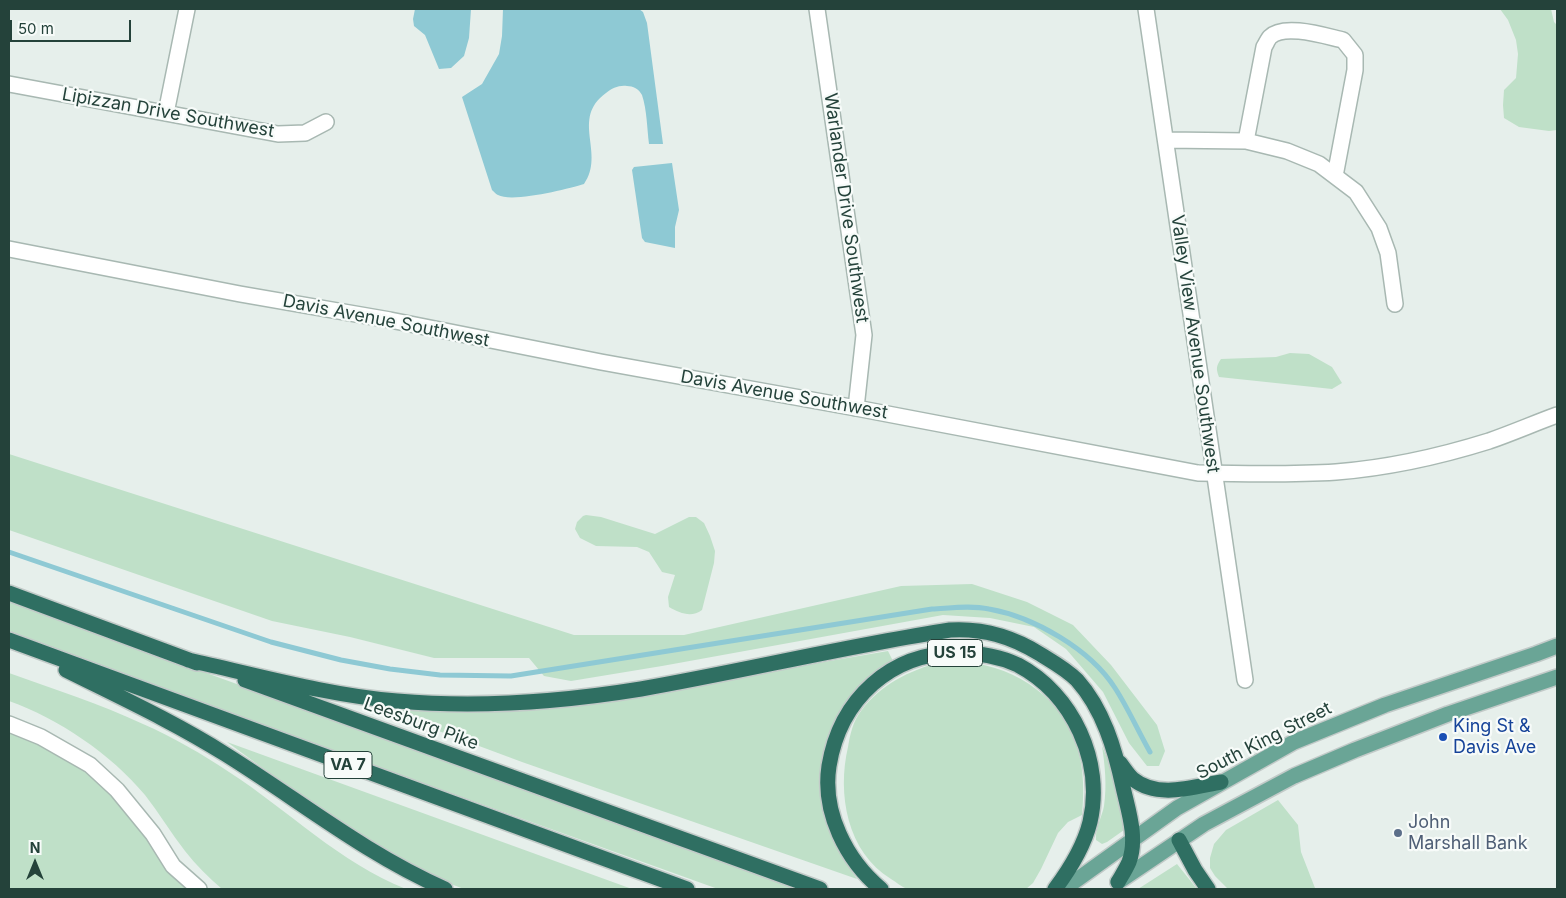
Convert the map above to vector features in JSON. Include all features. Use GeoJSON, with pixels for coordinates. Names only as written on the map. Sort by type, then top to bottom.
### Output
{"type":"FeatureCollection","features":[{"type":"Feature","properties":{"kind":"highway","name":"Leesburg Pike"},"geometry":{"type":"LineString","coordinates":[[9,593],[188,660],[820,889]]}},
{"type":"Feature","properties":{"kind":"highway"},"geometry":{"type":"LineString","coordinates":[[188,660],[356,696],[397,701],[488,703],[574,698],[639,689],[926,634],[966,629],[993,633],[1027,646],[1064,669],[1088,694],[1098,711],[1118,760],[1133,839],[1129,863],[1118,882]]}},
{"type":"Feature","properties":{"kind":"highway"},"geometry":{"type":"LineString","coordinates":[[9,641],[162,718],[224,754],[323,821],[382,857],[418,877],[445,889]]}},
{"type":"Feature","properties":{"kind":"highway","name":"VA 7"},"geometry":{"type":"LineString","coordinates":[[9,641],[687,889]]}},
{"type":"Feature","properties":{"kind":"highway","name":"US 15"},"geometry":{"type":"LineString","coordinates":[[881,889],[857,863],[842,840],[835,824],[829,790],[832,752],[847,714],[858,698],[880,677],[902,664],[941,652],[977,653],[1018,665],[1061,699],[1076,723],[1088,757],[1092,783],[1090,823],[1072,864],[1056,889]]}},
{"type":"Feature","properties":{"kind":"highway"},"geometry":{"type":"LineString","coordinates":[[1118,760],[1133,779],[1155,790],[1180,790],[1220,782]]}},
{"type":"Feature","properties":{"kind":"highway"},"geometry":{"type":"LineString","coordinates":[[1179,840],[1208,889]]}},
{"type":"Feature","properties":{"kind":"main road","name":"South King Street"},"geometry":{"type":"LineString","coordinates":[[1064,889],[1177,808],[1220,782],[1294,742],[1385,705],[1557,646]]}},
{"type":"Feature","properties":{"kind":"main road"},"geometry":{"type":"LineString","coordinates":[[1118,882],[1204,824],[1275,785],[1355,750],[1448,714],[1557,677]]}},
{"type":"Feature","properties":{"kind":"street"},"geometry":{"type":"LineString","coordinates":[[166,113],[186,9]]}},
{"type":"Feature","properties":{"kind":"street","name":"Warlander Drive Southwest"},"geometry":{"type":"LineString","coordinates":[[817,9],[864,335],[856,408]]}},
{"type":"Feature","properties":{"kind":"street","name":"Valley View Avenue Southwest"},"geometry":{"type":"LineString","coordinates":[[1146,9],[1245,680]]}},
{"type":"Feature","properties":{"kind":"street"},"geometry":{"type":"LineString","coordinates":[[1246,141],[1264,47],[1270,37],[1279,31],[1290,30],[1343,40],[1354,55],[1354,70],[1335,176]]}},
{"type":"Feature","properties":{"kind":"street","name":"Lipizzan Drive Southwest"},"geometry":{"type":"LineString","coordinates":[[9,84],[278,134],[305,133],[326,122]]}},
{"type":"Feature","properties":{"kind":"street"},"geometry":{"type":"LineString","coordinates":[[1166,140],[1246,141],[1287,151],[1319,164],[1356,192],[1379,228],[1388,253],[1396,304]]}},
{"type":"Feature","properties":{"kind":"street","name":"Davis Avenue Southwest"},"geometry":{"type":"LineString","coordinates":[[9,249],[240,294],[390,320],[600,362],[1198,473],[1337,472],[1396,464],[1490,440],[1557,415]]}},
{"type":"Feature","properties":{"kind":"street"},"geometry":{"type":"LineString","coordinates":[[9,724],[41,737],[90,765],[117,790],[153,834],[173,866],[199,889]]}},
{"type":"Feature","properties":{"kind":"green space"},"geometry":{"type":"Polygon","coordinates":[[[1500,9],[1551,9],[1554,22],[1557,25],[1557,130],[1549,131],[1519,127],[1504,118],[1504,90],[1516,78],[1518,54],[1516,40],[1508,20],[1500,9]]]}},
{"type":"Feature","properties":{"kind":"green space"},"geometry":{"type":"Polygon","coordinates":[[[1290,353],[1309,354],[1332,367],[1342,383],[1332,389],[1219,377],[1217,372],[1217,366],[1221,359],[1276,357],[1290,353]]]}},
{"type":"Feature","properties":{"kind":"green space"},"geometry":{"type":"Polygon","coordinates":[[[9,454],[574,635],[684,635],[901,586],[972,584],[1027,602],[1073,625],[1111,665],[1157,725],[1165,751],[1159,766],[1147,766],[1129,743],[1103,692],[1066,649],[1034,627],[990,618],[943,615],[571,681],[544,676],[529,658],[434,658],[350,637],[272,621],[9,530],[9,454]]]}},
{"type":"Feature","properties":{"kind":"green space"},"geometry":{"type":"Polygon","coordinates":[[[586,515],[601,517],[655,534],[689,517],[696,517],[704,523],[715,551],[714,563],[702,610],[690,614],[681,613],[669,607],[668,597],[675,575],[662,572],[649,552],[637,547],[596,546],[580,538],[575,529],[577,522],[586,515]]]}},
{"type":"Feature","properties":{"kind":"green space"},"geometry":{"type":"Polygon","coordinates":[[[9,601],[799,889],[718,889],[392,772],[9,631],[9,601]]]}},
{"type":"Feature","properties":{"kind":"green space"},"geometry":{"type":"Polygon","coordinates":[[[888,651],[893,661],[882,669],[837,720],[832,834],[843,858],[857,879],[522,762],[353,699],[608,699],[888,651]]]}},
{"type":"Feature","properties":{"kind":"green space"},"geometry":{"type":"Polygon","coordinates":[[[940,662],[967,662],[986,665],[1021,679],[1050,701],[1062,716],[1078,750],[1083,790],[1082,815],[1068,822],[1058,833],[1033,883],[1026,889],[907,889],[876,868],[864,854],[855,838],[845,802],[844,784],[849,742],[856,719],[877,693],[887,686],[907,674],[940,662]]]}},
{"type":"Feature","properties":{"kind":"green space"},"geometry":{"type":"Polygon","coordinates":[[[9,673],[110,710],[176,740],[251,787],[337,851],[382,878],[406,889],[222,889],[189,856],[145,795],[116,766],[83,739],[65,728],[9,701],[9,673]]]}},
{"type":"Feature","properties":{"kind":"green space"},"geometry":{"type":"Polygon","coordinates":[[[9,725],[117,790],[200,889],[9,889],[9,725]]]}},
{"type":"Feature","properties":{"kind":"green space"},"geometry":{"type":"Polygon","coordinates":[[[227,742],[632,889],[464,889],[422,873],[323,812],[227,742]]]}},
{"type":"Feature","properties":{"kind":"green space"},"geometry":{"type":"Polygon","coordinates":[[[1102,746],[1112,770],[1124,830],[1102,844],[1096,840],[1096,836],[1105,798],[1102,746]]]}},
{"type":"Feature","properties":{"kind":"green space"},"geometry":{"type":"Polygon","coordinates":[[[1278,800],[1298,825],[1301,852],[1317,889],[1228,889],[1210,868],[1210,858],[1214,844],[1226,830],[1278,800]]]}},
{"type":"Feature","properties":{"kind":"green space"},"geometry":{"type":"Polygon","coordinates":[[[1177,864],[1197,889],[1138,889],[1177,864]]]}},
{"type":"Feature","properties":{"kind":"water"},"geometry":{"type":"Polygon","coordinates":[[[415,9],[471,9],[469,38],[464,56],[451,68],[439,69],[425,35],[414,26],[415,9]]]}},
{"type":"Feature","properties":{"kind":"water"},"geometry":{"type":"Polygon","coordinates":[[[503,9],[639,9],[643,12],[647,23],[663,144],[649,144],[645,107],[641,93],[631,87],[618,86],[608,91],[596,103],[590,114],[592,160],[590,172],[584,184],[553,192],[515,197],[498,195],[492,190],[462,97],[482,84],[499,54],[503,9]]]}},
{"type":"Feature","properties":{"kind":"water"},"geometry":{"type":"Polygon","coordinates":[[[672,163],[679,210],[675,227],[675,248],[645,242],[642,238],[632,170],[634,167],[672,163]]]}},
{"type":"Feature","properties":{"kind":"waterway"},"geometry":{"type":"LineString","coordinates":[[9,552],[271,642],[341,660],[390,669],[440,675],[511,676],[932,609],[968,607],[989,609],[1024,619],[1042,627],[1060,637],[1091,660],[1115,688],[1150,752]]}},
{"type":"Feature","properties":{"kind":"place","name":"King St & Davis Ave"},"geometry":{"type":"Point","coordinates":[1443,737]}},
{"type":"Feature","properties":{"kind":"place","name":"John Marshall Bank"},"geometry":{"type":"Point","coordinates":[1398,833]}}]}
